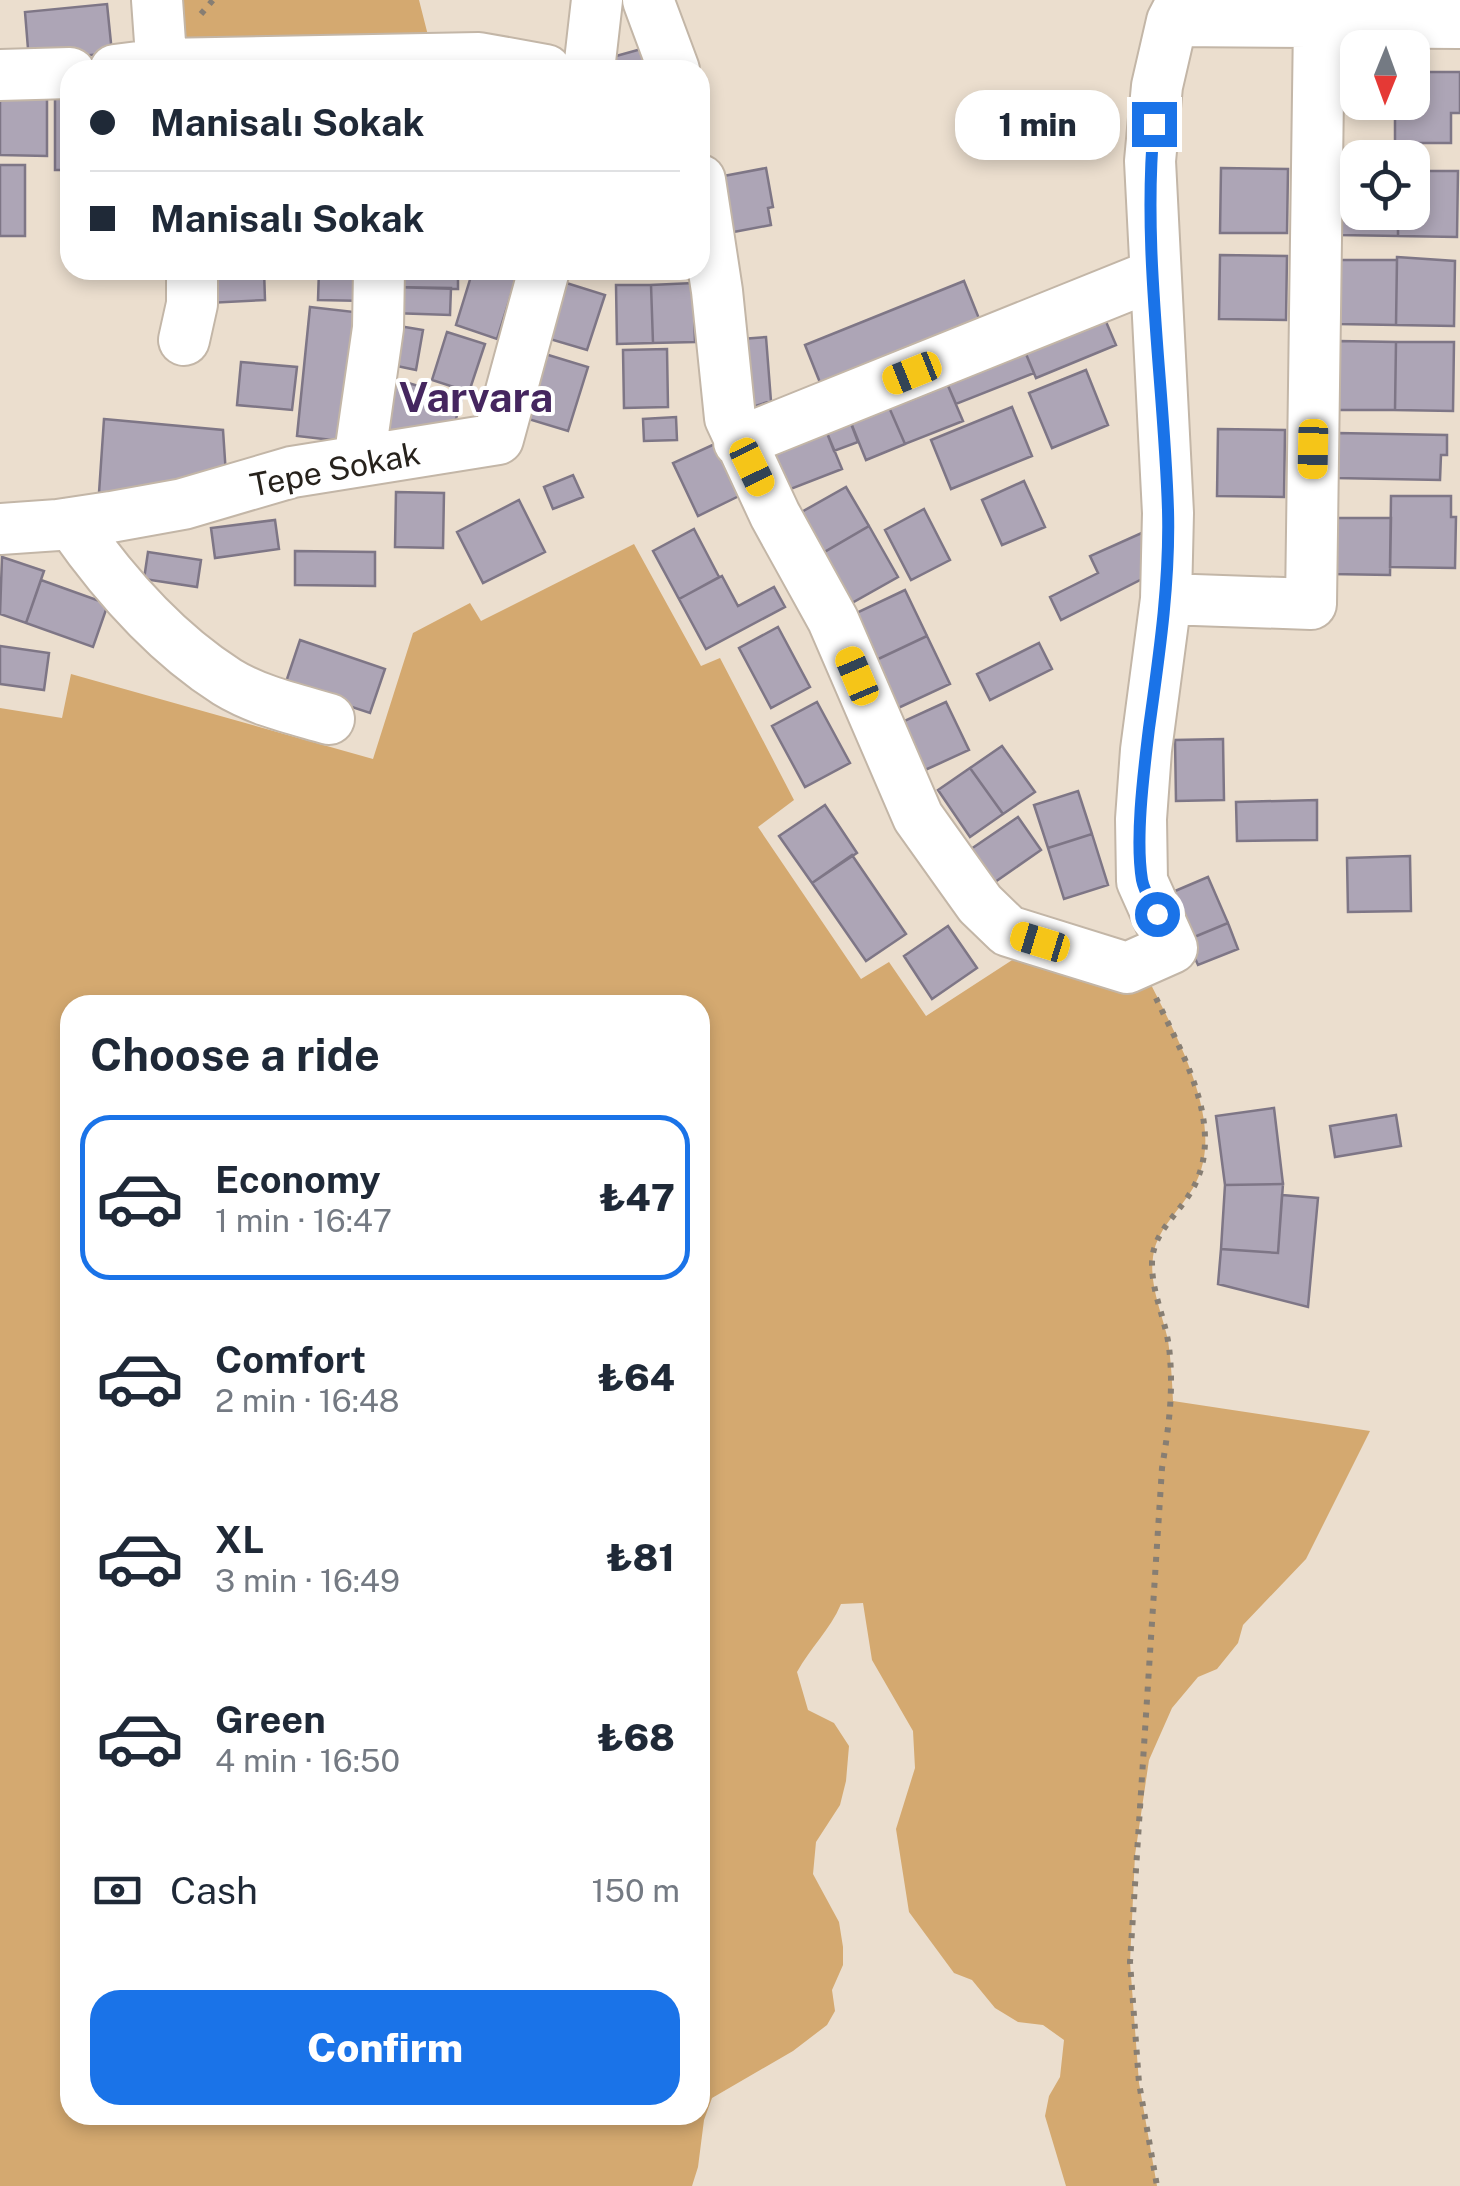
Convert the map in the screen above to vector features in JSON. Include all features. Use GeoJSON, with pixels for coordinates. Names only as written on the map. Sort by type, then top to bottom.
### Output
{"type":"FeatureCollection","features":[{"type":"Feature","properties":{"kind":"street"},"geometry":{"type":"LineString","coordinates":[[147,60],[157,0]]}},
{"type":"Feature","properties":{"kind":"street"},"geometry":{"type":"LineString","coordinates":[[590,60],[597,0]]}},
{"type":"Feature","properties":{"kind":"street"},"geometry":{"type":"LineString","coordinates":[[648,0],[670,60]]}},
{"type":"Feature","properties":{"kind":"street"},"geometry":{"type":"LineString","coordinates":[[710,245],[730,418],[833,620],[918,817],[980,904],[1008,932],[1126,968],[1156,955],[1142,881],[1142,850],[1146,750],[1166,599],[1168,513],[1150,161],[1157,86],[1177,10],[1319,22],[1460,23]]}},
{"type":"Feature","properties":{"kind":"street"},"geometry":{"type":"LineString","coordinates":[[1166,599],[1311,604],[1319,22]]}},
{"type":"Feature","properties":{"kind":"street"},"geometry":{"type":"LineString","coordinates":[[412,60],[490,60]]}},
{"type":"Feature","properties":{"kind":"street"},"geometry":{"type":"LineString","coordinates":[[0,76],[60,73]]}},
{"type":"Feature","properties":{"kind":"street"},"geometry":{"type":"LineString","coordinates":[[740,442],[1154,275]]}},
{"type":"Feature","properties":{"kind":"street"},"geometry":{"type":"LineString","coordinates":[[184,340],[192,304],[192,280]]}},
{"type":"Feature","properties":{"kind":"street"},"geometry":{"type":"LineString","coordinates":[[359,462],[378,328],[378,280]]}},
{"type":"Feature","properties":{"kind":"street","name":"Tepe Sokak"},"geometry":{"type":"LineString","coordinates":[[0,529],[70,523],[182,504],[292,472],[498,440],[541,280]]}},
{"type":"Feature","properties":{"kind":"street"},"geometry":{"type":"LineString","coordinates":[[70,523],[132,602],[228,682],[268,701],[329,719]]}},
{"type":"Feature","properties":{"kind":"path"},"geometry":{"type":"LineString","coordinates":[[1156,955],[1198,1093],[1206,1135],[1198,1179],[1156,1241],[1152,1260],[1154,1290],[1168,1343],[1173,1402],[1160,1487],[1130,1962],[1140,2083],[1157,2186]]}},
{"type":"Feature","properties":{"kind":"shaded area"},"geometry":{"type":"Polygon","coordinates":[[[157,0],[419,0],[434,59],[380,60],[162,60],[157,0]]]}},
{"type":"Feature","properties":{"kind":"shaded area"},"geometry":{"type":"Polygon","coordinates":[[[634,544],[701,666],[720,658],[794,800],[758,827],[861,979],[889,962],[926,1016],[1040,942],[1140,962],[1190,1068],[1205,1125],[1205,1153],[1198,1178],[1160,1235],[1153,1257],[1154,1288],[1168,1340],[1173,1401],[1370,1431],[1306,1559],[1243,1625],[1238,1643],[1217,1669],[1198,1677],[1172,1708],[1149,1760],[1135,1855],[1130,1962],[1139,2083],[1157,2186],[1066,2186],[1045,2116],[1049,2096],[1060,2077],[1064,2040],[1043,2025],[1018,2022],[995,2008],[972,1980],[954,1973],[909,1912],[896,1829],[915,1768],[913,1731],[872,1660],[863,1603],[841,1604],[797,1672],[808,1710],[834,1723],[849,1746],[840,1805],[816,1842],[813,1874],[839,1922],[843,1965],[832,1990],[835,2011],[827,2025],[793,2051],[712,2098],[710,2104],[710,995],[60,995],[60,2125],[703,2125],[692,2186],[0,2186],[0,708],[62,718],[71,674],[373,759],[413,633],[470,603],[481,621],[634,544]]]}},
{"type":"Feature","properties":{"kind":"building"},"geometry":{"type":"Polygon","coordinates":[[[107,4],[112,53],[29,61],[25,12],[107,4]]]}},
{"type":"Feature","properties":{"kind":"building"},"geometry":{"type":"Polygon","coordinates":[[[652,46],[656,60],[609,60],[652,46]]]}},
{"type":"Feature","properties":{"kind":"building"},"geometry":{"type":"Polygon","coordinates":[[[1430,72],[1460,72],[1460,113],[1451,113],[1451,143],[1395,140],[1395,120],[1430,120],[1430,72]]]}},
{"type":"Feature","properties":{"kind":"building"},"geometry":{"type":"Polygon","coordinates":[[[55,86],[60,86],[60,170],[55,170],[55,86]]]}},
{"type":"Feature","properties":{"kind":"building"},"geometry":{"type":"Polygon","coordinates":[[[0,95],[47,95],[47,156],[0,155],[0,95]]]}},
{"type":"Feature","properties":{"kind":"building"},"geometry":{"type":"Polygon","coordinates":[[[0,165],[25,165],[25,236],[0,236],[0,165]]]}},
{"type":"Feature","properties":{"kind":"building"},"geometry":{"type":"Polygon","coordinates":[[[766,168],[773,207],[768,208],[771,225],[723,234],[713,178],[766,168]]]}},
{"type":"Feature","properties":{"kind":"building"},"geometry":{"type":"Polygon","coordinates":[[[1221,168],[1288,169],[1287,233],[1220,233],[1221,168]]]}},
{"type":"Feature","properties":{"kind":"building"},"geometry":{"type":"Polygon","coordinates":[[[1340,170],[1340,230],[1398,230],[1398,236],[1339,235],[1340,170]]]}},
{"type":"Feature","properties":{"kind":"building"},"geometry":{"type":"Polygon","coordinates":[[[1430,171],[1458,171],[1457,237],[1398,236],[1398,230],[1430,230],[1430,171]]]}},
{"type":"Feature","properties":{"kind":"building"},"geometry":{"type":"Polygon","coordinates":[[[1220,255],[1287,256],[1286,320],[1219,319],[1220,255]]]}},
{"type":"Feature","properties":{"kind":"building"},"geometry":{"type":"Polygon","coordinates":[[[1397,257],[1455,261],[1454,326],[1396,325],[1397,257]]]}},
{"type":"Feature","properties":{"kind":"building"},"geometry":{"type":"Polygon","coordinates":[[[1339,260],[1397,260],[1396,325],[1338,324],[1339,260]]]}},
{"type":"Feature","properties":{"kind":"building"},"geometry":{"type":"Polygon","coordinates":[[[207,280],[264,280],[265,300],[208,303],[207,280]]]}},
{"type":"Feature","properties":{"kind":"building"},"geometry":{"type":"Polygon","coordinates":[[[319,280],[366,280],[366,301],[318,300],[319,280]]]}},
{"type":"Feature","properties":{"kind":"building"},"geometry":{"type":"Polygon","coordinates":[[[392,280],[458,280],[458,289],[393,287],[392,280]]]}},
{"type":"Feature","properties":{"kind":"building"},"geometry":{"type":"Polygon","coordinates":[[[470,280],[516,280],[497,339],[456,325],[470,280]]]}},
{"type":"Feature","properties":{"kind":"building"},"geometry":{"type":"Polygon","coordinates":[[[560,281],[605,295],[587,350],[543,337],[560,281]]]}},
{"type":"Feature","properties":{"kind":"building"},"geometry":{"type":"Polygon","coordinates":[[[964,281],[980,321],[821,385],[805,345],[964,281]]]}},
{"type":"Feature","properties":{"kind":"building"},"geometry":{"type":"Polygon","coordinates":[[[693,283],[695,342],[653,343],[651,285],[693,283]]]}},
{"type":"Feature","properties":{"kind":"building"},"geometry":{"type":"Polygon","coordinates":[[[616,285],[651,285],[653,343],[617,344],[616,285]]]}},
{"type":"Feature","properties":{"kind":"building"},"geometry":{"type":"Polygon","coordinates":[[[393,287],[451,288],[450,315],[392,313],[393,287]]]}},
{"type":"Feature","properties":{"kind":"building"},"geometry":{"type":"Polygon","coordinates":[[[310,307],[363,313],[350,442],[297,436],[310,307]]]}},
{"type":"Feature","properties":{"kind":"building"},"geometry":{"type":"Polygon","coordinates":[[[1101,310],[1116,345],[1036,378],[1021,342],[1101,310]]]}},
{"type":"Feature","properties":{"kind":"building"},"geometry":{"type":"Polygon","coordinates":[[[399,326],[423,330],[416,370],[392,365],[399,326]]]}},
{"type":"Feature","properties":{"kind":"building"},"geometry":{"type":"Polygon","coordinates":[[[447,332],[485,344],[469,392],[432,380],[447,332]]]}},
{"type":"Feature","properties":{"kind":"building"},"geometry":{"type":"Polygon","coordinates":[[[766,337],[771,401],[746,409],[742,339],[766,337]]]}},
{"type":"Feature","properties":{"kind":"building"},"geometry":{"type":"Polygon","coordinates":[[[1338,341],[1396,342],[1395,410],[1337,410],[1338,341]]]}},
{"type":"Feature","properties":{"kind":"building"},"geometry":{"type":"Polygon","coordinates":[[[1021,342],[1034,373],[956,404],[943,374],[1021,342]]]}},
{"type":"Feature","properties":{"kind":"building"},"geometry":{"type":"Polygon","coordinates":[[[1396,342],[1454,342],[1453,411],[1395,410],[1396,342]]]}},
{"type":"Feature","properties":{"kind":"building"},"geometry":{"type":"Polygon","coordinates":[[[667,349],[668,407],[624,408],[623,350],[667,349]]]}},
{"type":"Feature","properties":{"kind":"building"},"geometry":{"type":"Polygon","coordinates":[[[545,354],[588,367],[568,431],[525,418],[545,354]]]}},
{"type":"Feature","properties":{"kind":"building"},"geometry":{"type":"Polygon","coordinates":[[[241,362],[297,367],[292,410],[237,405],[241,362]]]}},
{"type":"Feature","properties":{"kind":"building"},"geometry":{"type":"Polygon","coordinates":[[[1086,370],[1108,425],[1052,448],[1029,393],[1086,370]]]}},
{"type":"Feature","properties":{"kind":"building"},"geometry":{"type":"Polygon","coordinates":[[[943,374],[963,421],[905,444],[885,398],[943,374]]]}},
{"type":"Feature","properties":{"kind":"building"},"geometry":{"type":"Polygon","coordinates":[[[395,379],[462,399],[451,435],[376,438],[395,379]]]}},
{"type":"Feature","properties":{"kind":"building"},"geometry":{"type":"Polygon","coordinates":[[[885,398],[905,444],[866,460],[847,413],[885,398]]]}},
{"type":"Feature","properties":{"kind":"building"},"geometry":{"type":"Polygon","coordinates":[[[1012,407],[1032,456],[951,489],[931,440],[1012,407]]]}},
{"type":"Feature","properties":{"kind":"building"},"geometry":{"type":"Polygon","coordinates":[[[847,413],[858,442],[834,451],[823,423],[847,413]]]}},
{"type":"Feature","properties":{"kind":"building"},"geometry":{"type":"Polygon","coordinates":[[[676,417],[677,440],[644,441],[643,419],[676,417]]]}},
{"type":"Feature","properties":{"kind":"building"},"geometry":{"type":"Polygon","coordinates":[[[104,419],[223,430],[226,475],[178,490],[99,493],[104,419]]]}},
{"type":"Feature","properties":{"kind":"building"},"geometry":{"type":"Polygon","coordinates":[[[823,423],[842,469],[783,492],[765,447],[823,423]]]}},
{"type":"Feature","properties":{"kind":"building"},"geometry":{"type":"Polygon","coordinates":[[[1218,429],[1285,430],[1284,497],[1217,496],[1218,429]]]}},
{"type":"Feature","properties":{"kind":"building"},"geometry":{"type":"Polygon","coordinates":[[[1337,433],[1447,435],[1447,455],[1441,455],[1440,480],[1336,478],[1337,433]]]}},
{"type":"Feature","properties":{"kind":"building"},"geometry":{"type":"Polygon","coordinates":[[[717,443],[741,495],[698,516],[673,463],[717,443]]]}},
{"type":"Feature","properties":{"kind":"building"},"geometry":{"type":"Polygon","coordinates":[[[573,475],[583,497],[553,509],[544,487],[573,475]]]}},
{"type":"Feature","properties":{"kind":"building"},"geometry":{"type":"Polygon","coordinates":[[[1024,481],[1045,527],[1002,545],[982,500],[1024,481]]]}},
{"type":"Feature","properties":{"kind":"building"},"geometry":{"type":"Polygon","coordinates":[[[846,487],[869,526],[821,554],[798,514],[846,487]]]}},
{"type":"Feature","properties":{"kind":"building"},"geometry":{"type":"Polygon","coordinates":[[[396,492],[444,493],[443,548],[395,547],[396,492]]]}},
{"type":"Feature","properties":{"kind":"building"},"geometry":{"type":"Polygon","coordinates":[[[1391,496],[1451,496],[1451,517],[1456,517],[1455,568],[1390,567],[1391,496]]]}},
{"type":"Feature","properties":{"kind":"building"},"geometry":{"type":"Polygon","coordinates":[[[519,500],[545,552],[483,583],[457,532],[519,500]]]}},
{"type":"Feature","properties":{"kind":"building"},"geometry":{"type":"Polygon","coordinates":[[[924,509],[950,560],[911,580],[885,530],[924,509]]]}},
{"type":"Feature","properties":{"kind":"building"},"geometry":{"type":"Polygon","coordinates":[[[1332,518],[1391,518],[1390,575],[1331,574],[1332,518]]]}},
{"type":"Feature","properties":{"kind":"building"},"geometry":{"type":"Polygon","coordinates":[[[275,520],[279,549],[215,558],[211,528],[275,520]]]}},
{"type":"Feature","properties":{"kind":"building"},"geometry":{"type":"Polygon","coordinates":[[[869,526],[898,577],[850,604],[821,554],[869,526]]]}},
{"type":"Feature","properties":{"kind":"building"},"geometry":{"type":"Polygon","coordinates":[[[694,529],[719,577],[679,599],[653,551],[694,529]]]}},
{"type":"Feature","properties":{"kind":"building"},"geometry":{"type":"Polygon","coordinates":[[[1144,532],[1146,577],[1061,620],[1050,597],[1098,573],[1090,556],[1144,532]]]}},
{"type":"Feature","properties":{"kind":"building"},"geometry":{"type":"Polygon","coordinates":[[[295,551],[375,552],[375,586],[295,585],[295,551]]]}},
{"type":"Feature","properties":{"kind":"building"},"geometry":{"type":"Polygon","coordinates":[[[148,552],[201,560],[197,587],[144,579],[148,552]]]}},
{"type":"Feature","properties":{"kind":"building"},"geometry":{"type":"Polygon","coordinates":[[[2,557],[44,571],[26,623],[0,614],[2,557]]]}},
{"type":"Feature","properties":{"kind":"building"},"geometry":{"type":"Polygon","coordinates":[[[722,576],[738,606],[774,587],[785,607],[706,649],[679,599],[722,576]]]}},
{"type":"Feature","properties":{"kind":"building"},"geometry":{"type":"Polygon","coordinates":[[[41,580],[108,604],[93,647],[26,623],[41,580]]]}},
{"type":"Feature","properties":{"kind":"building"},"geometry":{"type":"Polygon","coordinates":[[[905,590],[927,636],[874,661],[852,615],[905,590]]]}},
{"type":"Feature","properties":{"kind":"building"},"geometry":{"type":"Polygon","coordinates":[[[778,627],[810,687],[771,708],[739,648],[778,627]]]}},
{"type":"Feature","properties":{"kind":"building"},"geometry":{"type":"Polygon","coordinates":[[[927,636],[950,684],[896,709],[874,661],[927,636]]]}},
{"type":"Feature","properties":{"kind":"building"},"geometry":{"type":"Polygon","coordinates":[[[300,640],[385,669],[370,713],[285,685],[300,640]]]}},
{"type":"Feature","properties":{"kind":"building"},"geometry":{"type":"Polygon","coordinates":[[[1039,643],[1052,669],[990,700],[977,674],[1039,643]]]}},
{"type":"Feature","properties":{"kind":"building"},"geometry":{"type":"Polygon","coordinates":[[[0,646],[49,653],[44,690],[0,684],[0,646]]]}},
{"type":"Feature","properties":{"kind":"building"},"geometry":{"type":"Polygon","coordinates":[[[817,702],[850,763],[805,787],[772,726],[817,702]]]}},
{"type":"Feature","properties":{"kind":"building"},"geometry":{"type":"Polygon","coordinates":[[[946,702],[969,750],[925,770],[902,722],[946,702]]]}},
{"type":"Feature","properties":{"kind":"building"},"geometry":{"type":"Polygon","coordinates":[[[1223,739],[1224,800],[1176,801],[1175,740],[1223,739]]]}},
{"type":"Feature","properties":{"kind":"building"},"geometry":{"type":"Polygon","coordinates":[[[1002,746],[1035,792],[1003,814],[970,768],[1002,746]]]}},
{"type":"Feature","properties":{"kind":"building"},"geometry":{"type":"Polygon","coordinates":[[[970,768],[1003,814],[970,837],[938,790],[970,768]]]}},
{"type":"Feature","properties":{"kind":"building"},"geometry":{"type":"Polygon","coordinates":[[[1078,791],[1092,834],[1048,848],[1034,805],[1078,791]]]}},
{"type":"Feature","properties":{"kind":"building"},"geometry":{"type":"Polygon","coordinates":[[[1317,800],[1317,840],[1237,841],[1236,802],[1317,800]]]}},
{"type":"Feature","properties":{"kind":"building"},"geometry":{"type":"Polygon","coordinates":[[[825,805],[857,853],[812,883],[779,836],[825,805]]]}},
{"type":"Feature","properties":{"kind":"building"},"geometry":{"type":"Polygon","coordinates":[[[1018,817],[1041,850],[995,882],[971,849],[1018,817]]]}},
{"type":"Feature","properties":{"kind":"building"},"geometry":{"type":"Polygon","coordinates":[[[1092,834],[1108,885],[1064,899],[1048,848],[1092,834]]]}},
{"type":"Feature","properties":{"kind":"building"},"geometry":{"type":"Polygon","coordinates":[[[852,855],[906,934],[866,961],[812,883],[852,855]]]}},
{"type":"Feature","properties":{"kind":"building"},"geometry":{"type":"Polygon","coordinates":[[[1410,856],[1411,911],[1348,912],[1347,858],[1410,856]]]}},
{"type":"Feature","properties":{"kind":"building"},"geometry":{"type":"Polygon","coordinates":[[[1208,877],[1228,923],[1187,940],[1168,894],[1208,877]]]}},
{"type":"Feature","properties":{"kind":"building"},"geometry":{"type":"Polygon","coordinates":[[[1228,923],[1238,949],[1198,965],[1187,940],[1228,923]]]}},
{"type":"Feature","properties":{"kind":"building"},"geometry":{"type":"Polygon","coordinates":[[[948,926],[977,968],[932,999],[904,956],[948,926]]]}},
{"type":"Feature","properties":{"kind":"building"},"geometry":{"type":"Polygon","coordinates":[[[1274,1108],[1283,1184],[1225,1185],[1216,1116],[1274,1108]]]}},
{"type":"Feature","properties":{"kind":"building"},"geometry":{"type":"Polygon","coordinates":[[[1396,1115],[1401,1146],[1335,1157],[1330,1126],[1396,1115]]]}},
{"type":"Feature","properties":{"kind":"building"},"geometry":{"type":"Polygon","coordinates":[[[1283,1184],[1278,1253],[1221,1249],[1225,1185],[1283,1184]]]}},
{"type":"Feature","properties":{"kind":"building"},"geometry":{"type":"Polygon","coordinates":[[[1282,1195],[1318,1198],[1308,1307],[1218,1284],[1221,1249],[1278,1253],[1282,1195]]]}},
{"type":"Feature","properties":{"kind":"district","name":"Varvara"},"geometry":{"type":"Point","coordinates":[476,396]}},
{"type":"Feature","properties":{"kind":"route"},"geometry":{"type":"LineString","coordinates":[[1154,124],[1150,161],[1168,513],[1166,599],[1146,750],[1142,881],[1157,914]]}}]}
